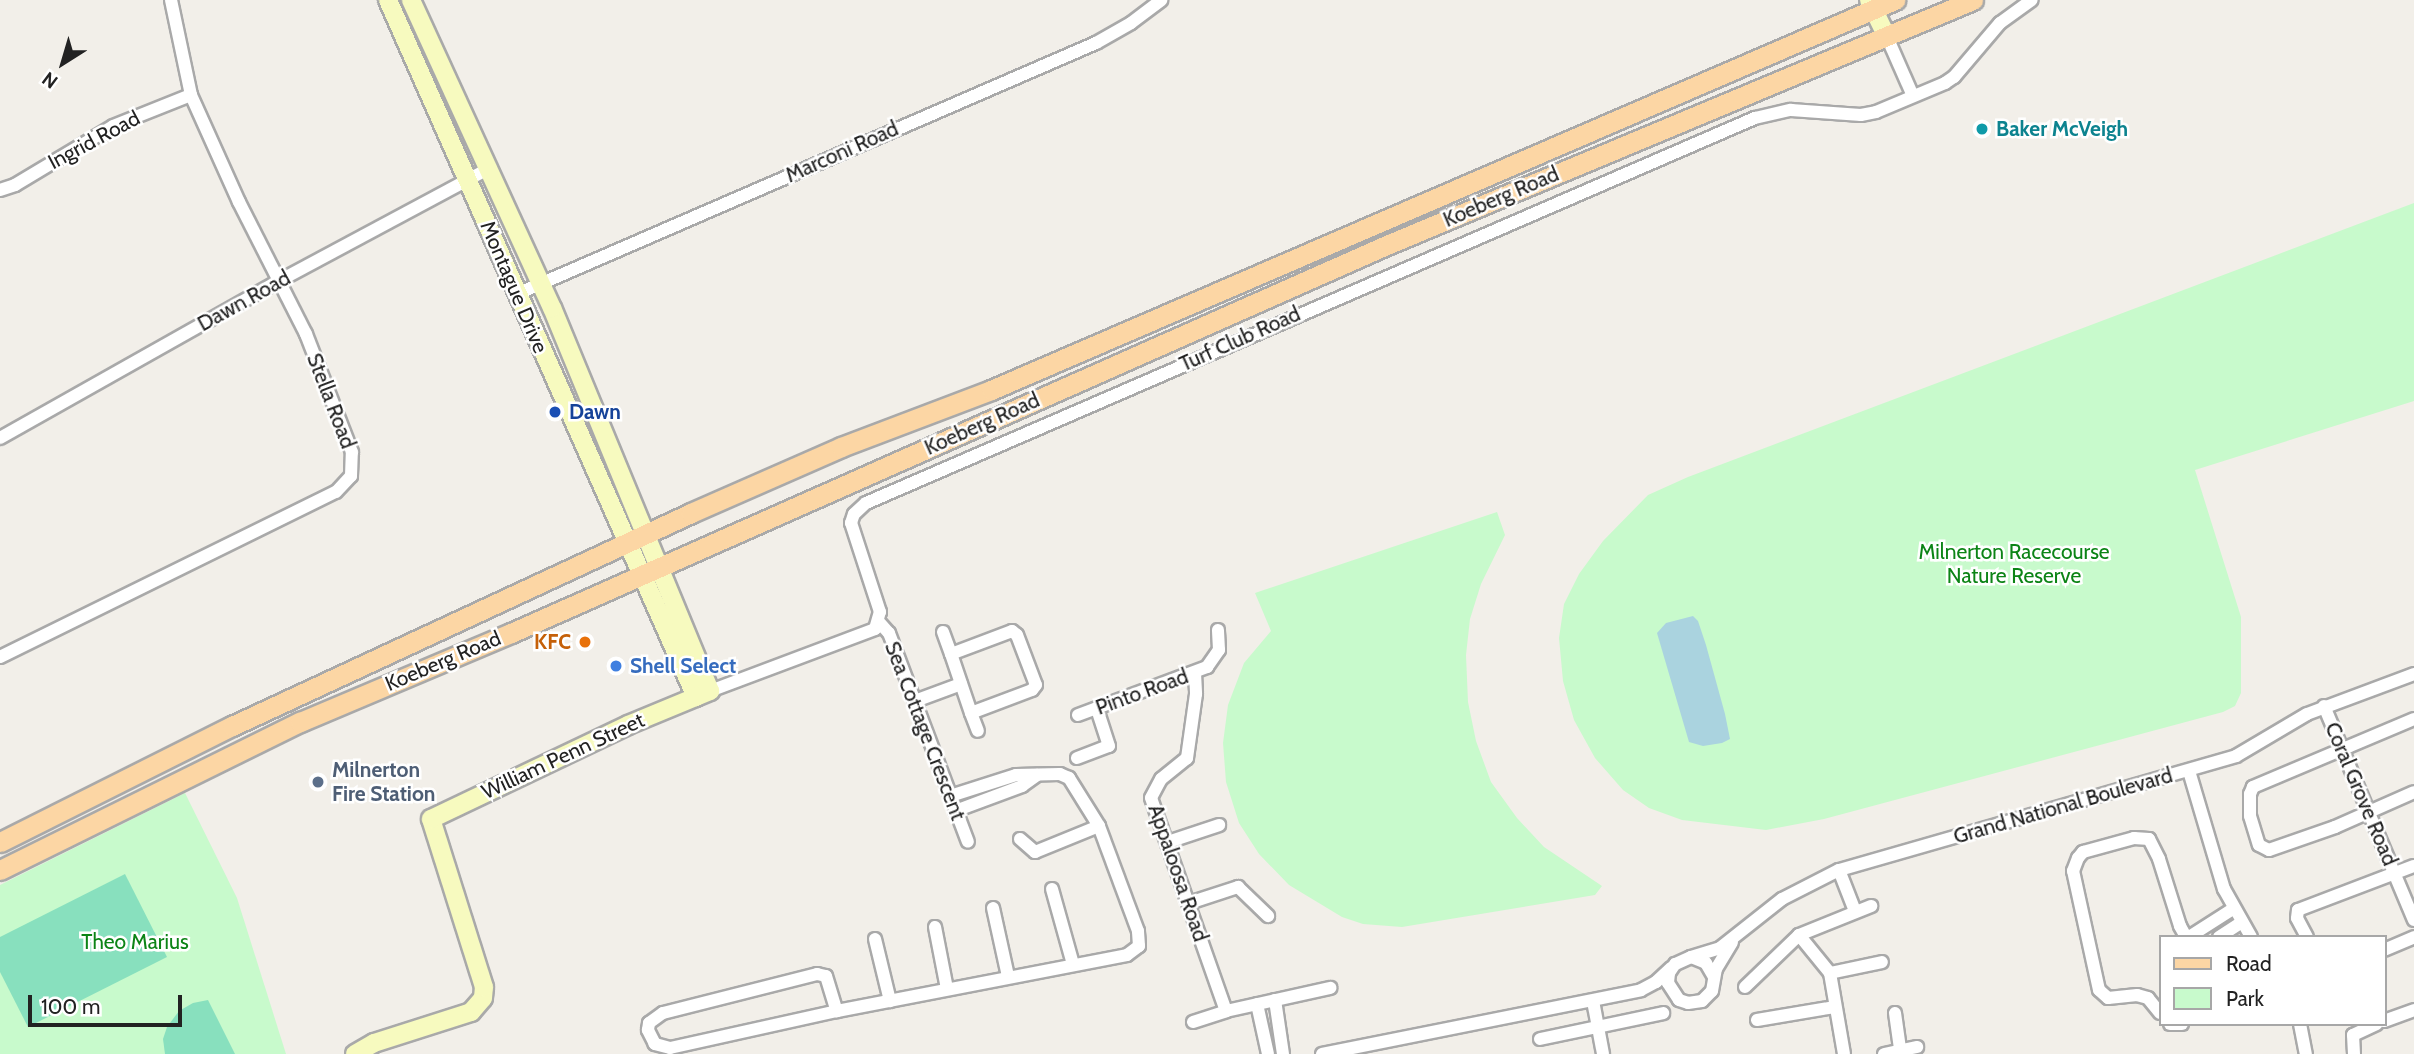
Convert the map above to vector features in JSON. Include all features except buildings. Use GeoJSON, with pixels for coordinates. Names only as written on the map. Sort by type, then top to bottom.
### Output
{"type":"FeatureCollection","features":[{"type":"Feature","properties":{"kind":"main road","name":"Montague Drive"},"geometry":{"type":"LineString","coordinates":[[388,0],[639,574],[703,694]]}},
{"type":"Feature","properties":{"kind":"main road","name":"Montague Drive"},"geometry":{"type":"LineString","coordinates":[[411,0],[541,283],[647,534],[703,694]]}},
{"type":"Feature","properties":{"kind":"main road","name":"Koeberg Road"},"geometry":{"type":"LineString","coordinates":[[0,842],[232,726],[626,543],[841,447],[990,390],[1872,5],[1895,0]]}},
{"type":"Feature","properties":{"kind":"main road","name":"Koeberg Road"},"geometry":{"type":"LineString","coordinates":[[0,870],[300,722],[511,633],[639,574],[1396,241],[1973,0]]}},
{"type":"Feature","properties":{"kind":"main road"},"geometry":{"type":"LineString","coordinates":[[1872,5],[1887,37]]}},
{"type":"Feature","properties":{"kind":"main road","name":"William Penn Street"},"geometry":{"type":"LineString","coordinates":[[355,1054],[374,1043],[473,1012],[484,998],[482,981],[431,819],[628,725],[703,694]]}},
{"type":"Feature","properties":{"kind":"street","name":"Stella Road"},"geometry":{"type":"LineString","coordinates":[[0,657],[336,492],[351,476],[352,452],[306,334],[239,202],[191,95],[171,0]]}},
{"type":"Feature","properties":{"kind":"street","name":"Marconi Road"},"geometry":{"type":"LineString","coordinates":[[517,294],[1096,43],[1131,23],[1161,0]]}},
{"type":"Feature","properties":{"kind":"street","name":"Turf Club Road"},"geometry":{"type":"LineString","coordinates":[[879,622],[880,612],[851,523],[854,514],[866,503],[1755,118],[1791,110],[1861,115],[1913,96],[1954,78],[2000,23],[2032,0]]}},
{"type":"Feature","properties":{"kind":"street"},"geometry":{"type":"LineString","coordinates":[[1887,37],[1913,96]]}},
{"type":"Feature","properties":{"kind":"street","name":"Ingrid Road"},"geometry":{"type":"LineString","coordinates":[[0,190],[15,185],[113,126],[191,95]]}},
{"type":"Feature","properties":{"kind":"street","name":"Dawn Road"},"geometry":{"type":"LineString","coordinates":[[0,438],[279,281],[490,168]]}},
{"type":"Feature","properties":{"kind":"street"},"geometry":{"type":"LineString","coordinates":[[703,694],[869,634],[879,622]]}},
{"type":"Feature","properties":{"kind":"street","name":"Sea Cottage Crescent"},"geometry":{"type":"LineString","coordinates":[[879,622],[889,633],[968,842]]}},
{"type":"Feature","properties":{"kind":"street","name":"Pinto Road"},"geometry":{"type":"LineString","coordinates":[[1077,715],[1195,673],[1213,660],[1219,650],[1218,630]]}},
{"type":"Feature","properties":{"kind":"street"},"geometry":{"type":"LineString","coordinates":[[951,654],[1012,631],[1017,635],[1034,677],[1035,685],[1032,690],[971,713]]}},
{"type":"Feature","properties":{"kind":"street"},"geometry":{"type":"LineString","coordinates":[[943,632],[978,731]]}},
{"type":"Feature","properties":{"kind":"street","name":"Grand National Boulevard"},"geometry":{"type":"LineString","coordinates":[[2398,678],[2414,665]]}},
{"type":"Feature","properties":{"kind":"street","name":"Appaloosa Road"},"geometry":{"type":"LineString","coordinates":[[1195,673],[1196,694],[1187,758],[1161,779],[1151,798],[1226,1011]]}},
{"type":"Feature","properties":{"kind":"street","name":"Grand National Boulevard"},"geometry":{"type":"LineString","coordinates":[[1691,957],[1714,950],[1733,939],[1782,899],[1837,871],[2236,756],[2324,706],[2414,674]]}},
{"type":"Feature","properties":{"kind":"street"},"geometry":{"type":"LineString","coordinates":[[915,701],[961,684]]}},
{"type":"Feature","properties":{"kind":"street","name":"Coral Grove Road"},"geometry":{"type":"LineString","coordinates":[[2324,706],[2414,920]]}},
{"type":"Feature","properties":{"kind":"street"},"geometry":{"type":"LineString","coordinates":[[1077,758],[1109,747],[1097,708]]}},
{"type":"Feature","properties":{"kind":"street"},"geometry":{"type":"LineString","coordinates":[[2414,719],[2253,787],[2250,794],[2250,816],[2259,845],[2269,850],[2414,792]]}},
{"type":"Feature","properties":{"kind":"street"},"geometry":{"type":"LineString","coordinates":[[2189,771],[2215,865],[2234,909],[2251,935]]}},
{"type":"Feature","properties":{"kind":"street"},"geometry":{"type":"LineString","coordinates":[[837,1011],[826,976],[817,974],[663,1013],[649,1023],[648,1030],[655,1044],[670,1048],[890,1000],[1127,955],[1139,946],[1138,931],[1100,826],[1069,778],[1060,774],[1016,775],[950,796]]}},
{"type":"Feature","properties":{"kind":"street"},"geometry":{"type":"LineString","coordinates":[[955,811],[1022,786],[1037,775]]}},
{"type":"Feature","properties":{"kind":"street"},"geometry":{"type":"LineString","coordinates":[[1168,842],[1219,825]]}},
{"type":"Feature","properties":{"kind":"street"},"geometry":{"type":"LineString","coordinates":[[1020,839],[1035,852],[1100,826]]}},
{"type":"Feature","properties":{"kind":"street"},"geometry":{"type":"LineString","coordinates":[[2158,1010],[2148,998],[2137,995],[2108,999],[2099,990],[2073,872],[2077,858],[2083,852],[2142,837],[2149,839],[2159,859],[2180,926],[2186,935]]}},
{"type":"Feature","properties":{"kind":"street"},"geometry":{"type":"LineString","coordinates":[[2306,935],[2297,918],[2298,911],[2414,866]]}},
{"type":"Feature","properties":{"kind":"street"},"geometry":{"type":"LineString","coordinates":[[1837,871],[1853,912]]}},
{"type":"Feature","properties":{"kind":"street"},"geometry":{"type":"LineString","coordinates":[[1189,903],[1238,887],[1268,916]]}},
{"type":"Feature","properties":{"kind":"street"},"geometry":{"type":"LineString","coordinates":[[1052,889],[1073,964]]}},
{"type":"Feature","properties":{"kind":"street"},"geometry":{"type":"LineString","coordinates":[[1745,987],[1799,935],[1871,906]]}},
{"type":"Feature","properties":{"kind":"street"},"geometry":{"type":"LineString","coordinates":[[993,908],[1008,976]]}},
{"type":"Feature","properties":{"kind":"street"},"geometry":{"type":"LineString","coordinates":[[2190,935],[2234,909]]}},
{"type":"Feature","properties":{"kind":"street"},"geometry":{"type":"LineString","coordinates":[[2222,935],[2242,922]]}},
{"type":"Feature","properties":{"kind":"street"},"geometry":{"type":"LineString","coordinates":[[935,927],[947,989]]}},
{"type":"Feature","properties":{"kind":"street"},"geometry":{"type":"LineString","coordinates":[[1799,935],[1830,972],[1844,1054]]}},
{"type":"Feature","properties":{"kind":"street"},"geometry":{"type":"LineString","coordinates":[[2386,949],[2414,937]]}},
{"type":"Feature","properties":{"kind":"street"},"geometry":{"type":"LineString","coordinates":[[875,939],[890,1000]]}},
{"type":"Feature","properties":{"kind":"street","name":"Grand National Boulevard"},"geometry":{"type":"LineString","coordinates":[[1714,977],[1720,960],[1733,939]]}},
{"type":"Feature","properties":{"kind":"street"},"geometry":{"type":"LineString","coordinates":[[1322,1054],[1641,990],[1656,982],[1679,960],[1691,957],[1706,962],[1714,977],[1712,991],[1702,1001],[1688,1003],[1641,990]]}},
{"type":"Feature","properties":{"kind":"street"},"geometry":{"type":"LineString","coordinates":[[1830,972],[1882,962]]}},
{"type":"Feature","properties":{"kind":"street"},"geometry":{"type":"LineString","coordinates":[[1671,968],[1669,988],[1679,1000]]}},
{"type":"Feature","properties":{"kind":"street"},"geometry":{"type":"LineString","coordinates":[[1194,1022],[1226,1011],[1330,988]]}},
{"type":"Feature","properties":{"kind":"street"},"geometry":{"type":"LineString","coordinates":[[1275,1000],[1283,1054]]}},
{"type":"Feature","properties":{"kind":"street"},"geometry":{"type":"LineString","coordinates":[[1593,1001],[1603,1054]]}},
{"type":"Feature","properties":{"kind":"street"},"geometry":{"type":"LineString","coordinates":[[1257,1004],[1268,1054]]}},
{"type":"Feature","properties":{"kind":"street"},"geometry":{"type":"LineString","coordinates":[[1757,1020],[1835,1006]]}},
{"type":"Feature","properties":{"kind":"street"},"geometry":{"type":"LineString","coordinates":[[2386,1020],[2414,1010]]}},
{"type":"Feature","properties":{"kind":"street"},"geometry":{"type":"LineString","coordinates":[[1540,1039],[1663,1013]]}},
{"type":"Feature","properties":{"kind":"street"},"geometry":{"type":"LineString","coordinates":[[1895,1013],[1900,1050]]}},
{"type":"Feature","properties":{"kind":"street"},"geometry":{"type":"LineString","coordinates":[[2300,1026],[2306,1054]]}},
{"type":"Feature","properties":{"kind":"street"},"geometry":{"type":"LineString","coordinates":[[2354,1054],[2353,1035],[2373,1026]]}},
{"type":"Feature","properties":{"kind":"street"},"geometry":{"type":"LineString","coordinates":[[1884,1054],[1917,1047]]}},
{"type":"Feature","properties":{"kind":"green space","name":"Milnerton Racecourse Nature Reserve"},"geometry":{"type":"Polygon","coordinates":[[[2414,203],[2414,401],[2195,470],[2241,617],[2241,693],[2235,706],[2223,712],[1824,819],[1766,830],[1682,820],[1649,808],[1623,790],[1595,758],[1574,720],[1563,681],[1559,638],[1564,604],[1579,574],[1603,541],[1648,495],[1688,477],[2414,203]]]}},
{"type":"Feature","properties":{"kind":"green space"},"geometry":{"type":"Polygon","coordinates":[[[1497,512],[1505,535],[1481,584],[1470,619],[1466,655],[1468,702],[1476,741],[1491,782],[1517,818],[1544,847],[1602,886],[1595,895],[1402,927],[1363,924],[1342,917],[1289,885],[1259,854],[1239,823],[1226,782],[1223,743],[1228,705],[1244,663],[1271,631],[1255,593],[1497,512]]]}},
{"type":"Feature","properties":{"kind":"green space","name":"Theo Marius"},"geometry":{"type":"Polygon","coordinates":[[[185,793],[237,898],[286,1054],[0,1054],[0,885],[185,793]]]}},
{"type":"Feature","properties":{"kind":"green space"},"geometry":{"type":"Polygon","coordinates":[[[125,874],[167,957],[28,1027],[0,972],[0,937],[125,874]]]}},
{"type":"Feature","properties":{"kind":"green space"},"geometry":{"type":"Polygon","coordinates":[[[208,1000],[235,1054],[165,1054],[163,1039],[167,1027],[179,1011],[193,1003],[208,1000]]]}},
{"type":"Feature","properties":{"kind":"water"},"geometry":{"type":"Polygon","coordinates":[[[1693,616],[1698,621],[1706,645],[1730,739],[1703,746],[1689,742],[1657,633],[1666,623],[1693,616]]]}},
{"type":"Feature","properties":{"kind":"place","name":"Baker McVeigh"},"geometry":{"type":"Point","coordinates":[1982,129]}},
{"type":"Feature","properties":{"kind":"place","name":"Dawn"},"geometry":{"type":"Point","coordinates":[555,412]}},
{"type":"Feature","properties":{"kind":"place","name":"KFC"},"geometry":{"type":"Point","coordinates":[585,642]}},
{"type":"Feature","properties":{"kind":"place","name":"Shell Select"},"geometry":{"type":"Point","coordinates":[616,666]}},
{"type":"Feature","properties":{"kind":"place","name":"Milnerton Fire Station"},"geometry":{"type":"Point","coordinates":[318,782]}}]}
